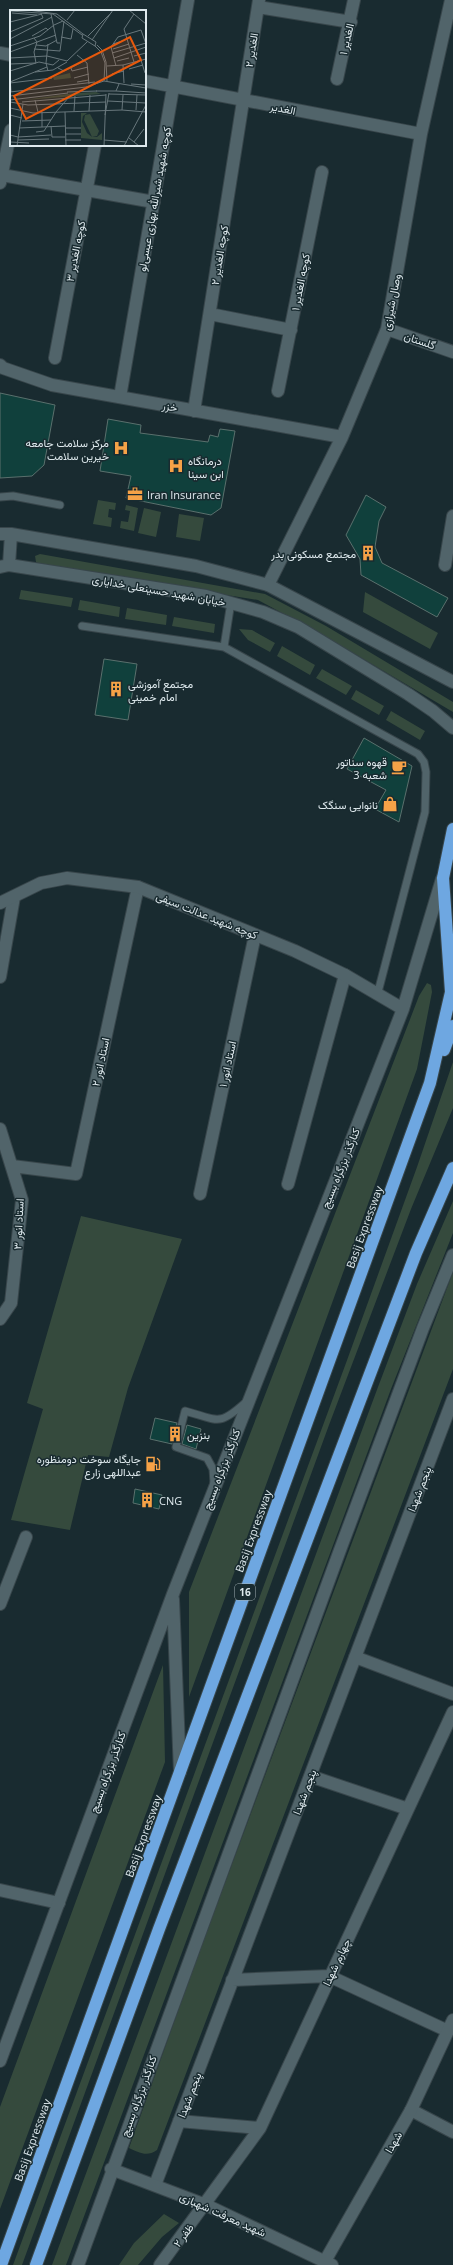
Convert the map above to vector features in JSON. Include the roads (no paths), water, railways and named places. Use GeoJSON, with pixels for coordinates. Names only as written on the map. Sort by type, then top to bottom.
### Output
{"type":"FeatureCollection","features":[{"type":"Feature","properties":{"kind":"highway","name":"16"},"geometry":{"type":"LineString","coordinates":[[450,916],[443,878],[453,829]]}},
{"type":"Feature","properties":{"kind":"highway","name":"Basij Expressway"},"geometry":{"type":"LineString","coordinates":[[1,2265],[430,1083],[451,992],[450,916]]}},
{"type":"Feature","properties":{"kind":"highway"},"geometry":{"type":"LineString","coordinates":[[430,1083],[453,1026]]}},
{"type":"Feature","properties":{"kind":"highway"},"geometry":{"type":"LineString","coordinates":[[36,2265],[159,1929],[416,1253],[453,1168]]}},
{"type":"Feature","properties":{"kind":"street","name":"کوچه شهید شیرالله بهاری عیسی‌لو"},"geometry":{"type":"LineString","coordinates":[[120,397],[188,0]]}},
{"type":"Feature","properties":{"kind":"street","name":"الغدیر ۱"},"geometry":{"type":"LineString","coordinates":[[337,79],[351,22],[354,0]]}},
{"type":"Feature","properties":{"kind":"street","name":"وصال شیرازی"},"geometry":{"type":"LineString","coordinates":[[268,584],[342,437],[387,329],[421,134],[450,0]]}},
{"type":"Feature","properties":{"kind":"street"},"geometry":{"type":"LineString","coordinates":[[259,3],[351,22]]}},
{"type":"Feature","properties":{"kind":"street","name":"۲ الغدیر"},"geometry":{"type":"LineString","coordinates":[[244,100],[259,3]]}},
{"type":"Feature","properties":{"kind":"street"},"geometry":{"type":"LineString","coordinates":[[0,53],[10,56]]}},
{"type":"Feature","properties":{"kind":"street","name":"الغدیر"},"geometry":{"type":"LineString","coordinates":[[146,81],[421,134]]}},
{"type":"Feature","properties":{"kind":"street","name":"کوچه الغدیر ۲"},"geometry":{"type":"LineString","coordinates":[[194,410],[244,100]]}},
{"type":"Feature","properties":{"kind":"street"},"geometry":{"type":"LineString","coordinates":[[10,135],[1,179],[154,202]]}},
{"type":"Feature","properties":{"kind":"street","name":"کوچه الغدیر ۳"},"geometry":{"type":"LineString","coordinates":[[55,358],[95,146]]}},
{"type":"Feature","properties":{"kind":"street","name":"کوچه الغدیر ۱"},"geometry":{"type":"LineString","coordinates":[[278,391],[322,172]]}},
{"type":"Feature","properties":{"kind":"street"},"geometry":{"type":"LineString","coordinates":[[210,314],[291,330]]}},
{"type":"Feature","properties":{"kind":"street","name":"گلستان"},"geometry":{"type":"LineString","coordinates":[[387,329],[453,352]]}},
{"type":"Feature","properties":{"kind":"street","name":"خزر"},"geometry":{"type":"LineString","coordinates":[[0,365],[3,368],[52,385],[342,437]]}},
{"type":"Feature","properties":{"kind":"street"},"geometry":{"type":"LineString","coordinates":[[445,565],[453,516]]}},
{"type":"Feature","properties":{"kind":"street"},"geometry":{"type":"LineString","coordinates":[[5,566],[6,534],[196,566],[268,584],[453,682]]}},
{"type":"Feature","properties":{"kind":"street","name":"خیابان شهید حسینعلی خدایاری"},"geometry":{"type":"LineString","coordinates":[[5,566],[206,596],[263,612],[298,627],[408,694],[451,724]]}},
{"type":"Feature","properties":{"kind":"street","name":"کوچه شهید عدالت سیفی"},"geometry":{"type":"LineString","coordinates":[[0,903],[41,883],[66,878],[138,887],[295,951],[345,974],[378,992],[403,1009]]}},
{"type":"Feature","properties":{"kind":"street","name":"کنارگذر بزرگراه بسیج"},"geometry":{"type":"LineString","coordinates":[[0,2060],[173,1594],[403,1009],[443,878]]}},
{"type":"Feature","properties":{"kind":"street","name":"استاد انور ۲"},"geometry":{"type":"LineString","coordinates":[[12,1166],[76,1174],[138,887]]}},
{"type":"Feature","properties":{"kind":"street"},"geometry":{"type":"LineString","coordinates":[[0,976],[14,897]]}},
{"type":"Feature","properties":{"kind":"street","name":"استاد انور ۱"},"geometry":{"type":"LineString","coordinates":[[200,1194],[255,935]]}},
{"type":"Feature","properties":{"kind":"street"},"geometry":{"type":"LineString","coordinates":[[288,1184],[345,974]]}},
{"type":"Feature","properties":{"kind":"street","name":"استاد انور ۳"},"geometry":{"type":"LineString","coordinates":[[0,1129],[22,1200],[11,1303],[0,1319]]}},
{"type":"Feature","properties":{"kind":"street","name":"کنارگذر بزرگراه بسیج"},"geometry":{"type":"LineString","coordinates":[[78,2265],[111,2169],[340,1550],[423,1328],[453,1254]]}},
{"type":"Feature","properties":{"kind":"street","name":"پنجم شهدا"},"geometry":{"type":"LineString","coordinates":[[155,2185],[355,1657],[452,1410]]}},
{"type":"Feature","properties":{"kind":"street"},"geometry":{"type":"LineString","coordinates":[[0,1604],[26,1536]]}},
{"type":"Feature","properties":{"kind":"street"},"geometry":{"type":"LineString","coordinates":[[173,1594],[180,1772]]}},
{"type":"Feature","properties":{"kind":"street"},"geometry":{"type":"LineString","coordinates":[[355,1657],[453,1694]]}},
{"type":"Feature","properties":{"kind":"street","name":"چهارم شهدا"},"geometry":{"type":"LineString","coordinates":[[206,2205],[260,2128],[329,1976],[453,1712]]}},
{"type":"Feature","properties":{"kind":"street"},"geometry":{"type":"LineString","coordinates":[[310,1776],[408,1809]]}},
{"type":"Feature","properties":{"kind":"street"},"geometry":{"type":"LineString","coordinates":[[0,1890],[59,1903]]}},
{"type":"Feature","properties":{"kind":"street"},"geometry":{"type":"LineString","coordinates":[[232,1980],[329,1976],[451,2026]]}},
{"type":"Feature","properties":{"kind":"street","name":"شهدا"},"geometry":{"type":"LineString","coordinates":[[326,2264],[411,2110],[451,2026]]}},
{"type":"Feature","properties":{"kind":"street"},"geometry":{"type":"LineString","coordinates":[[411,2110],[453,2132]]}},
{"type":"Feature","properties":{"kind":"street"},"geometry":{"type":"LineString","coordinates":[[179,2121],[260,2128]]}},
{"type":"Feature","properties":{"kind":"street","name":"شهید معرفت شهبازی"},"geometry":{"type":"LineString","coordinates":[[111,2169],[206,2205],[326,2264]]}},
{"type":"Feature","properties":{"kind":"street","name":"ظفر ۲"},"geometry":{"type":"LineString","coordinates":[[160,2265],[206,2205]]}},
{"type":"Feature","properties":{"kind":"lane"},"geometry":{"type":"LineString","coordinates":[[0,497],[13,496],[60,505]]}},
{"type":"Feature","properties":{"kind":"lane"},"geometry":{"type":"LineString","coordinates":[[224,647],[230,602]]}},
{"type":"Feature","properties":{"kind":"lane"},"geometry":{"type":"LineString","coordinates":[[82,626],[224,647],[418,754],[424,762],[426,772],[425,812],[378,992]]}},
{"type":"Feature","properties":{"kind":"lane"},"geometry":{"type":"LineString","coordinates":[[214,1490],[213,1469],[207,1458],[176,1447],[185,1411],[220,1421],[228,1418],[248,1401]]}},
{"type":"Feature","properties":{"kind":"place","name":"مرکز سلامت جامعه خیرین سلامت"},"geometry":{"type":"Point","coordinates":[121,448]}},
{"type":"Feature","properties":{"kind":"place","name":"درمانگاه ابن سینا"},"geometry":{"type":"Point","coordinates":[176,466]}},
{"type":"Feature","properties":{"kind":"place","name":"Iran Insurance"},"geometry":{"type":"Point","coordinates":[135,494]}},
{"type":"Feature","properties":{"kind":"place","name":"مجتمع مسکونی بدر"},"geometry":{"type":"Point","coordinates":[368,553]}},
{"type":"Feature","properties":{"kind":"place","name":"مجتمع آموزشی امام خمینی"},"geometry":{"type":"Point","coordinates":[116,689]}},
{"type":"Feature","properties":{"kind":"place","name":"قهوه سناتور شعبه 3"},"geometry":{"type":"Point","coordinates":[399,767]}},
{"type":"Feature","properties":{"kind":"place","name":"نانوایی سنگک"},"geometry":{"type":"Point","coordinates":[390,804]}},
{"type":"Feature","properties":{"kind":"place","name":"بنزین"},"geometry":{"type":"Point","coordinates":[175,1434]}},
{"type":"Feature","properties":{"kind":"place","name":"جایگاه سوخت دومنظوره عبداللهی زارع"},"geometry":{"type":"Point","coordinates":[153,1464]}},
{"type":"Feature","properties":{"kind":"place","name":"CNG"},"geometry":{"type":"Point","coordinates":[147,1500]}}]}
